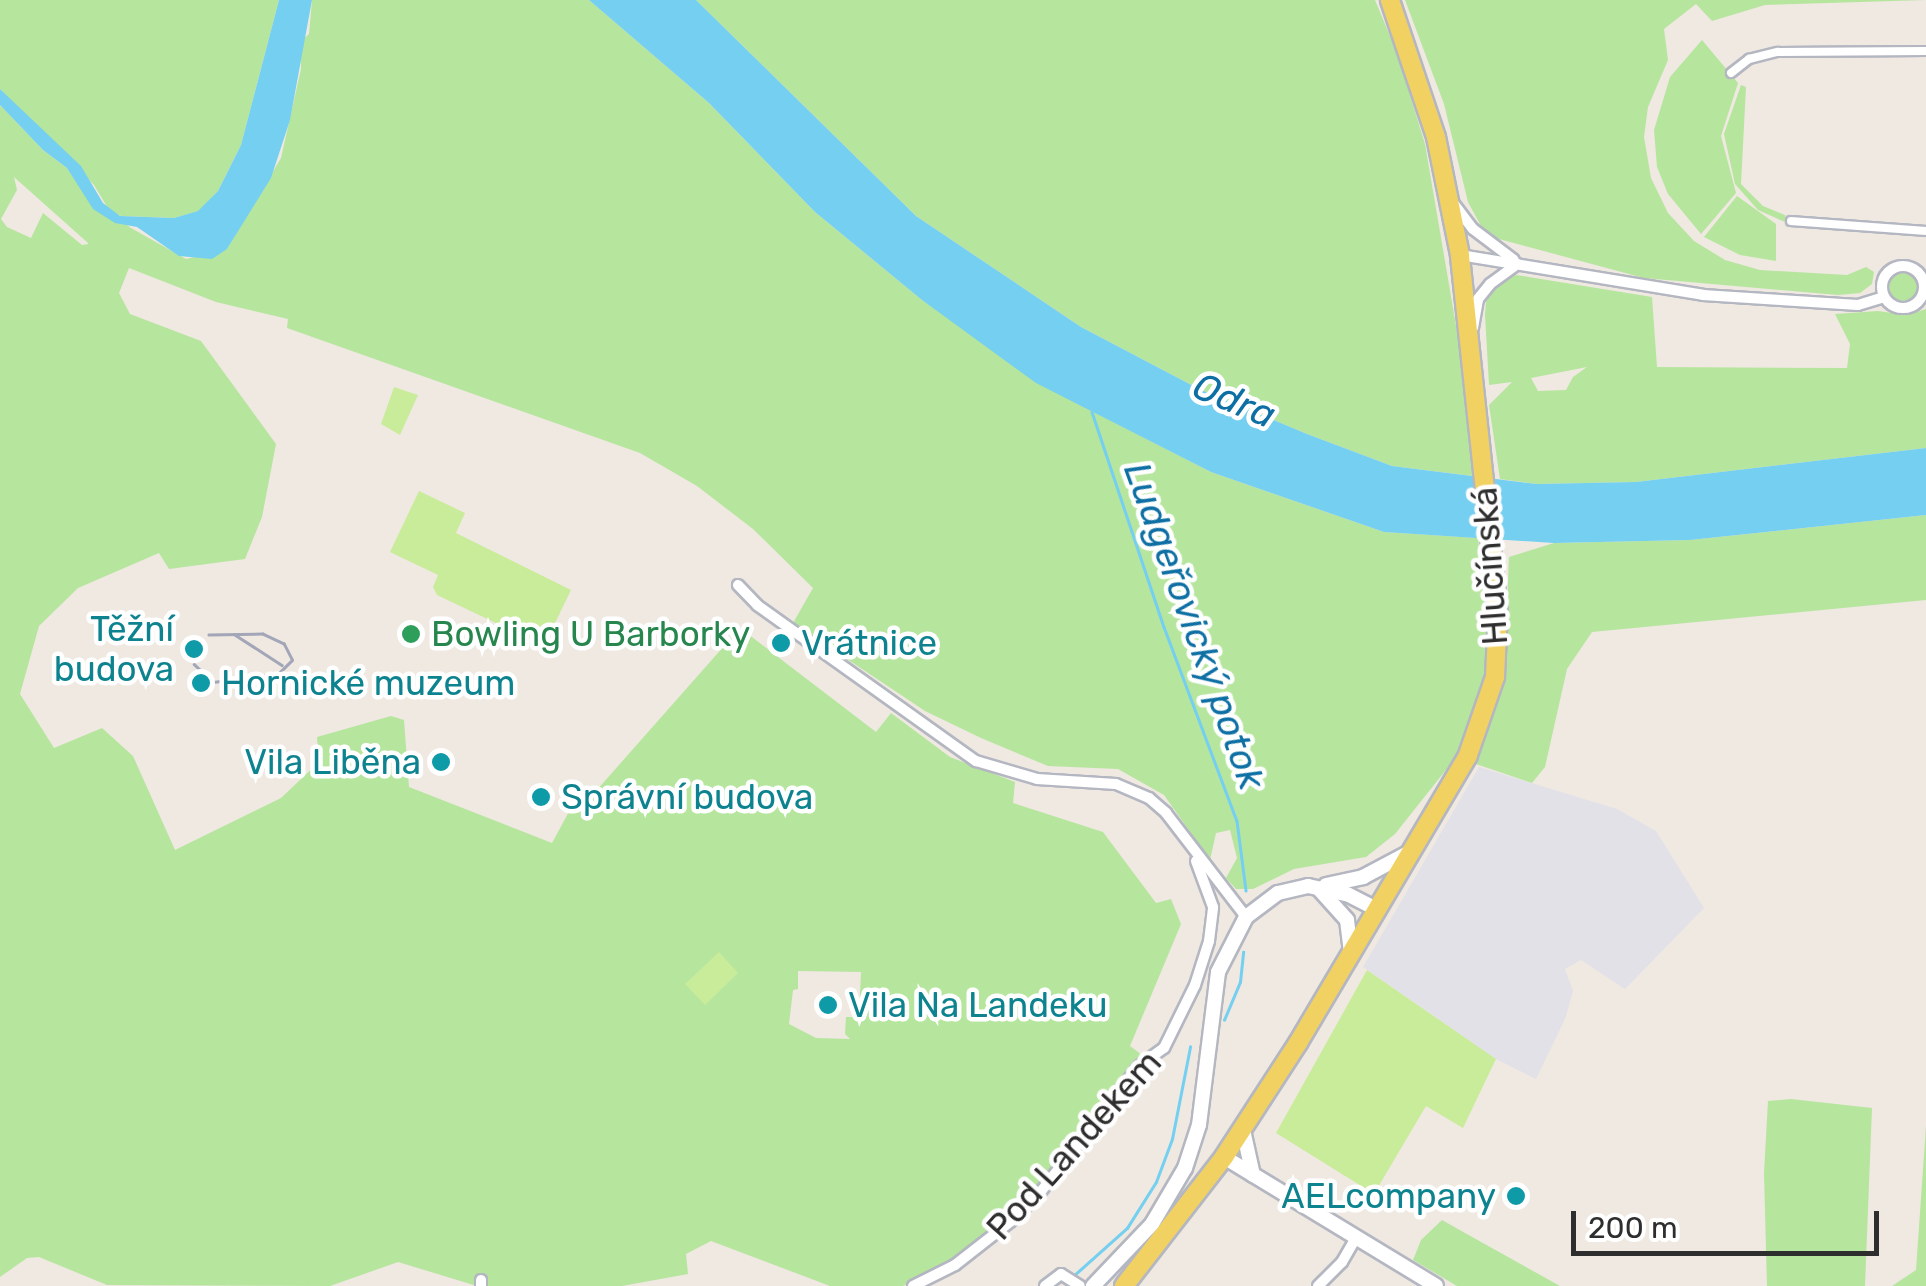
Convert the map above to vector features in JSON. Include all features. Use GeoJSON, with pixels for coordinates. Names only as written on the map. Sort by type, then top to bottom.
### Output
{"type":"FeatureCollection","features":[{"type":"Feature","properties":{"kind":"main road","name":"Hlučínská"},"geometry":{"type":"LineString","coordinates":[[1124,1286],[1244,1130],[1468,754],[1488,707],[1498,648],[1494,578],[1460,255],[1424,95],[1390,0]]}},
{"type":"Feature","properties":{"kind":"street"},"geometry":{"type":"LineString","coordinates":[[1731,74],[1749,59],[1778,52],[1926,51]]}},
{"type":"Feature","properties":{"kind":"street"},"geometry":{"type":"LineString","coordinates":[[1450,198],[1473,229],[1519,264]]}},
{"type":"Feature","properties":{"kind":"street"},"geometry":{"type":"LineString","coordinates":[[1792,221],[1926,231]]}},
{"type":"Feature","properties":{"kind":"street"},"geometry":{"type":"LineString","coordinates":[[1460,255],[1654,289],[1730,297],[1858,305],[1884,296]]}},
{"type":"Feature","properties":{"kind":"street"},"geometry":{"type":"LineString","coordinates":[[1470,344],[1478,300],[1490,284],[1519,264]]}},
{"type":"Feature","properties":{"kind":"street"},"geometry":{"type":"LineString","coordinates":[[1898,267],[1917,272],[1925,291],[1920,300],[1906,308],[1892,305],[1884,296],[1884,279],[1898,267]]}},
{"type":"Feature","properties":{"kind":"street","name":"Pod Landekem"},"geometry":{"type":"LineString","coordinates":[[738,586],[956,750],[1037,779],[1116,784],[1149,798],[1166,813],[1194,855],[1246,917]]}},
{"type":"Feature","properties":{"kind":"street"},"geometry":{"type":"LineString","coordinates":[[1093,1286],[1152,1224],[1184,1168],[1199,1125],[1218,972],[1246,917],[1278,893],[1363,877],[1412,851]]}},
{"type":"Feature","properties":{"kind":"street","name":"Pod Landekem"},"geometry":{"type":"LineString","coordinates":[[912,1286],[955,1265],[1010,1222],[1039,1194],[1139,1066],[1164,1048],[1195,985],[1209,941],[1213,907],[1194,855]]}},
{"type":"Feature","properties":{"kind":"street"},"geometry":{"type":"LineString","coordinates":[[1315,886],[1348,894],[1377,909]]}},
{"type":"Feature","properties":{"kind":"street"},"geometry":{"type":"LineString","coordinates":[[1315,886],[1347,920],[1350,955]]}},
{"type":"Feature","properties":{"kind":"street"},"geometry":{"type":"LineString","coordinates":[[1244,1130],[1253,1176]]}},
{"type":"Feature","properties":{"kind":"street"},"geometry":{"type":"LineString","coordinates":[[1224,1157],[1436,1286]]}},
{"type":"Feature","properties":{"kind":"street"},"geometry":{"type":"LineString","coordinates":[[1318,1286],[1342,1262],[1356,1238]]}},
{"type":"Feature","properties":{"kind":"street"},"geometry":{"type":"LineString","coordinates":[[1045,1286],[1061,1274],[1074,1282]]}},
{"type":"Feature","properties":{"kind":"shaded area"},"geometry":{"type":"Polygon","coordinates":[[[1479,767],[1617,809],[1656,831],[1704,908],[1625,989],[1581,960],[1565,969],[1573,991],[1565,1019],[1536,1079],[1496,1059],[1363,967],[1479,767]]]}},
{"type":"Feature","properties":{"kind":"green space"},"geometry":{"type":"Polygon","coordinates":[[[0,0],[279,0],[241,145],[218,191],[199,211],[174,218],[121,216],[109,210],[94,185],[0,89],[0,0]]]}},
{"type":"Feature","properties":{"kind":"green space"},"geometry":{"type":"Polygon","coordinates":[[[312,0],[589,0],[709,103],[815,212],[922,300],[1092,411],[1211,472],[1384,532],[1478,538],[1489,644],[1481,698],[1461,751],[1395,834],[1366,857],[1294,869],[1253,889],[1236,889],[1226,878],[1237,858],[1230,830],[1216,833],[1210,860],[1164,795],[1118,769],[1048,766],[981,738],[925,711],[793,623],[813,588],[753,529],[697,486],[640,453],[287,328],[288,319],[216,302],[129,268],[119,293],[130,314],[201,341],[276,444],[262,517],[245,559],[169,569],[159,553],[78,588],[39,626],[20,694],[54,748],[102,728],[133,756],[175,850],[281,798],[319,762],[317,737],[391,716],[404,720],[409,787],[552,843],[571,808],[588,800],[740,628],[876,732],[891,713],[950,757],[1015,782],[1013,803],[1103,832],[1156,903],[1171,899],[1181,924],[1130,1046],[1146,1058],[1036,1193],[1001,1225],[927,1276],[903,1286],[830,1286],[711,1241],[686,1254],[688,1274],[622,1286],[477,1286],[398,1262],[330,1286],[107,1285],[39,1257],[27,1258],[0,1277],[0,105],[43,150],[67,168],[87,196],[131,228],[186,259],[227,249],[281,158],[301,69],[301,41],[309,34],[312,0]],[[14,177],[17,190],[1,219],[7,227],[31,238],[43,213],[82,245],[88,244],[88,243],[14,177]],[[798,971],[798,989],[793,990],[789,1024],[816,1038],[850,1039],[845,1034],[846,1017],[859,1017],[861,972],[798,971]]]}},
{"type":"Feature","properties":{"kind":"green space"},"geometry":{"type":"Polygon","coordinates":[[[696,0],[1375,0],[1397,53],[1425,144],[1467,390],[1473,476],[1392,466],[1307,434],[1199,389],[1081,327],[916,216],[696,0]]]}},
{"type":"Feature","properties":{"kind":"green space"},"geometry":{"type":"Polygon","coordinates":[[[1405,0],[1926,0],[1765,5],[1712,21],[1696,4],[1664,29],[1668,60],[1648,107],[1644,137],[1651,178],[1668,213],[1694,241],[1725,260],[1760,270],[1847,275],[1866,267],[1874,272],[1872,284],[1860,293],[1838,295],[1644,278],[1495,238],[1481,226],[1468,202],[1444,104],[1405,0]]]}},
{"type":"Feature","properties":{"kind":"green space"},"geometry":{"type":"Polygon","coordinates":[[[1702,40],[1738,83],[1721,136],[1736,193],[1701,234],[1668,194],[1657,167],[1654,130],[1670,77],[1702,40]]]}},
{"type":"Feature","properties":{"kind":"green space"},"geometry":{"type":"Polygon","coordinates":[[[1741,85],[1746,87],[1741,184],[1763,206],[1785,215],[1785,222],[1758,210],[1735,184],[1724,134],[1741,85]]]}},
{"type":"Feature","properties":{"kind":"green space"},"geometry":{"type":"Polygon","coordinates":[[[1737,196],[1776,224],[1776,261],[1740,255],[1704,237],[1737,196]]]}},
{"type":"Feature","properties":{"kind":"green space"},"geometry":{"type":"Polygon","coordinates":[[[1903,273],[1913,277],[1917,287],[1913,297],[1903,301],[1893,297],[1889,287],[1893,277],[1903,273]]]}},
{"type":"Feature","properties":{"kind":"green space"},"geometry":{"type":"Polygon","coordinates":[[[1516,275],[1652,297],[1657,367],[1847,368],[1850,344],[1835,314],[1878,311],[1906,315],[1926,309],[1926,448],[1636,482],[1537,484],[1500,479],[1489,405],[1512,382],[1489,385],[1485,315],[1486,302],[1496,286],[1516,275]],[[1587,367],[1531,378],[1538,391],[1566,390],[1573,377],[1587,367]]]}},
{"type":"Feature","properties":{"kind":"green space"},"geometry":{"type":"Polygon","coordinates":[[[394,387],[418,395],[400,435],[381,424],[394,387]]]}},
{"type":"Feature","properties":{"kind":"green space"},"geometry":{"type":"Polygon","coordinates":[[[419,491],[465,513],[456,533],[571,590],[544,646],[437,595],[433,587],[438,575],[390,552],[419,491]]]}},
{"type":"Feature","properties":{"kind":"green space"},"geometry":{"type":"Polygon","coordinates":[[[1926,515],[1926,600],[1592,632],[1567,669],[1545,767],[1532,783],[1473,763],[1504,677],[1509,557],[1554,543],[1690,540],[1926,515]]]}},
{"type":"Feature","properties":{"kind":"green space"},"geometry":{"type":"Polygon","coordinates":[[[719,952],[738,973],[705,1005],[685,984],[719,952]]]}},
{"type":"Feature","properties":{"kind":"green space"},"geometry":{"type":"Polygon","coordinates":[[[1367,970],[1496,1059],[1463,1128],[1426,1106],[1374,1194],[1276,1133],[1367,970]]]}},
{"type":"Feature","properties":{"kind":"green space"},"geometry":{"type":"Polygon","coordinates":[[[1791,1099],[1872,1108],[1865,1286],[1767,1286],[1764,1173],[1768,1101],[1791,1099]]]}},
{"type":"Feature","properties":{"kind":"green space"},"geometry":{"type":"Polygon","coordinates":[[[1926,1126],[1926,1286],[1892,1286],[1916,1270],[1926,1126]]]}},
{"type":"Feature","properties":{"kind":"green space"},"geometry":{"type":"Polygon","coordinates":[[[1442,1220],[1560,1286],[1457,1286],[1413,1260],[1421,1240],[1442,1220]]]}},
{"type":"Feature","properties":{"kind":"water"},"geometry":{"type":"Polygon","coordinates":[[[279,0],[312,0],[290,120],[271,178],[227,249],[212,259],[179,256],[137,227],[115,223],[93,209],[67,168],[43,150],[0,105],[0,89],[81,166],[103,203],[120,216],[174,218],[198,211],[218,191],[241,145],[279,0]]]}},
{"type":"Feature","properties":{"kind":"water"},"geometry":{"type":"Polygon","coordinates":[[[589,0],[696,0],[916,216],[1081,327],[1199,389],[1307,434],[1392,466],[1537,484],[1636,482],[1926,448],[1926,515],[1690,540],[1554,543],[1384,532],[1211,472],[1036,383],[922,300],[815,212],[709,103],[589,0]]]}},
{"type":"Feature","properties":{"kind":"waterway","name":"Ludgeřovický potok"},"geometry":{"type":"LineString","coordinates":[[1092,412],[1164,627],[1237,821],[1246,890]]}},
{"type":"Feature","properties":{"kind":"waterway","name":"Ludgeřovický potok"},"geometry":{"type":"LineString","coordinates":[[1224,1020],[1240,982],[1243,952]]}},
{"type":"Feature","properties":{"kind":"waterway","name":"Ludgeřovický potok"},"geometry":{"type":"LineString","coordinates":[[1071,1278],[1127,1228],[1156,1182],[1172,1139],[1190,1047]]}},
{"type":"Feature","properties":{"kind":"railway"},"geometry":{"type":"LineString","coordinates":[[234,634],[282,665]]}},
{"type":"Feature","properties":{"kind":"railway"},"geometry":{"type":"LineString","coordinates":[[194,664],[213,682],[279,673],[292,660],[284,644],[263,634],[209,635]]}},
{"type":"Feature","properties":{"kind":"place","name":"Bowling U Barborky"},"geometry":{"type":"Point","coordinates":[411,634]}},
{"type":"Feature","properties":{"kind":"place","name":"Vrátnice"},"geometry":{"type":"Point","coordinates":[781,643]}},
{"type":"Feature","properties":{"kind":"place","name":"Těžní budova"},"geometry":{"type":"Point","coordinates":[194,649]}},
{"type":"Feature","properties":{"kind":"place","name":"Hornické muzeum"},"geometry":{"type":"Point","coordinates":[201,683]}},
{"type":"Feature","properties":{"kind":"place","name":"Vila Liběna"},"geometry":{"type":"Point","coordinates":[441,762]}},
{"type":"Feature","properties":{"kind":"place","name":"Správní budova"},"geometry":{"type":"Point","coordinates":[541,797]}},
{"type":"Feature","properties":{"kind":"place","name":"Vila Na Landeku"},"geometry":{"type":"Point","coordinates":[828,1005]}},
{"type":"Feature","properties":{"kind":"place","name":"AELcompany"},"geometry":{"type":"Point","coordinates":[1516,1196]}},
{"type":"Feature","properties":{"kind":"water label","name":"Odra"},"geometry":{"type":"Point","coordinates":[1234,401]}}]}
